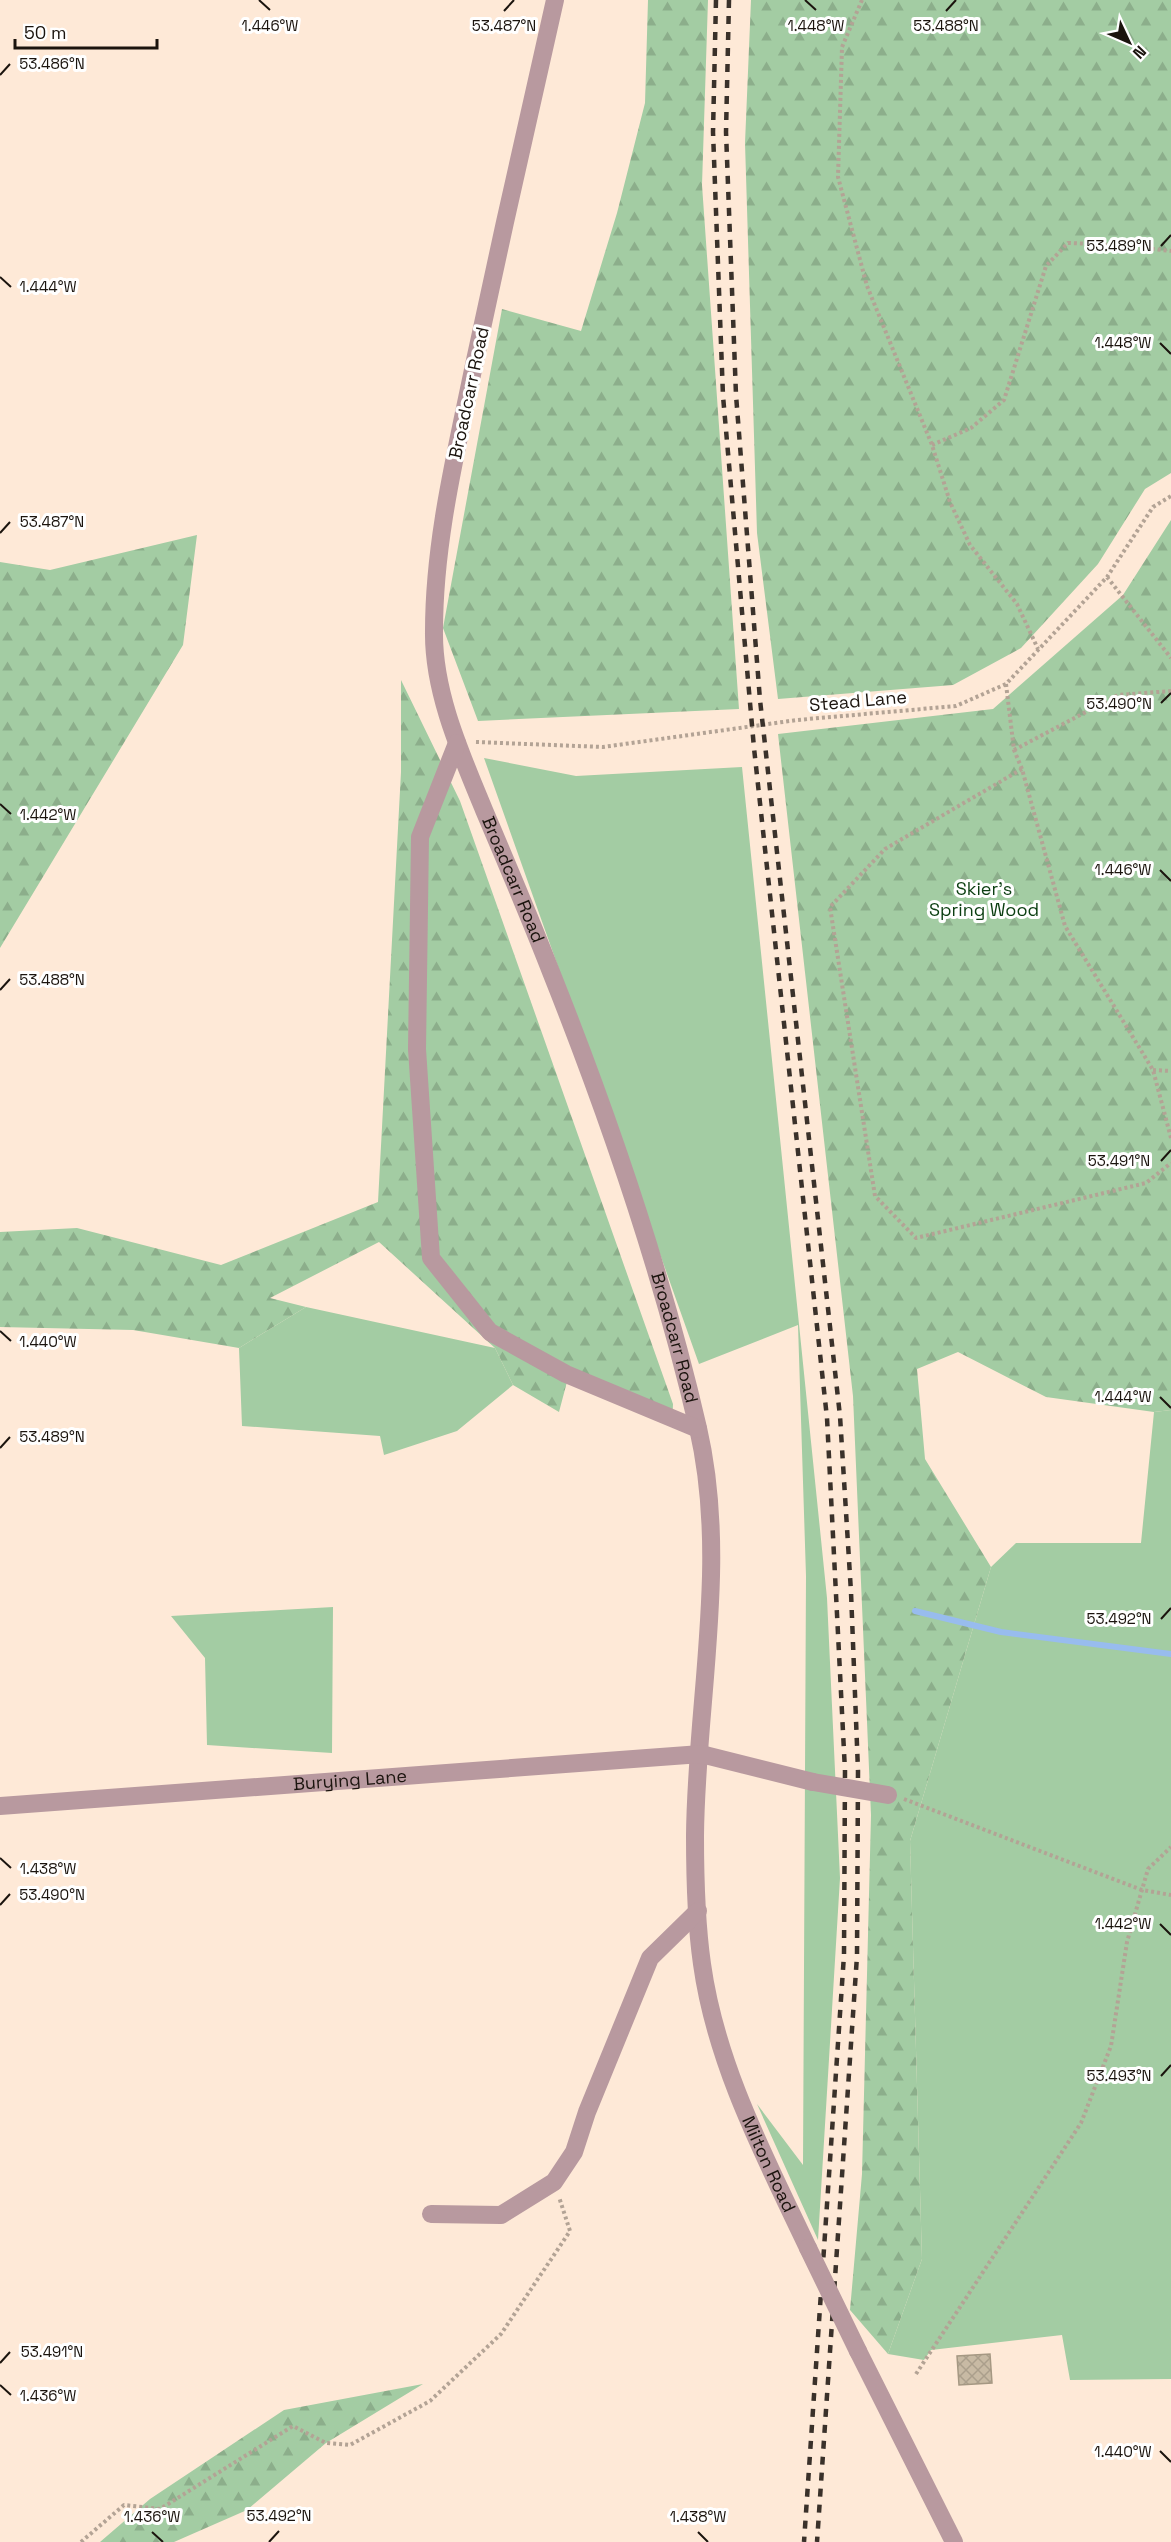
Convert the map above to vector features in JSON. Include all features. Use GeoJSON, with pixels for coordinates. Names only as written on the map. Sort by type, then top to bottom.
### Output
{"type":"FeatureCollection","features":[{"type":"Feature","properties":{"kind":"street","name":"Broadcarr Road"},"geometry":{"type":"LineString","coordinates":[[555,0],[511,189],[448,492],[433,636],[442,690],[457,743],[552,975],[627,1177],[661,1286],[698,1429],[706,1475],[710,1522],[709,1618],[701,1754]]}},
{"type":"Feature","properties":{"kind":"street"},"geometry":{"type":"LineString","coordinates":[[457,743],[420,837],[417,1049],[431,1258],[490,1332],[566,1374],[698,1429]]}},
{"type":"Feature","properties":{"kind":"street","name":"Burying Lane"},"geometry":{"type":"LineString","coordinates":[[0,1806],[701,1754],[813,1782],[888,1795]]}},
{"type":"Feature","properties":{"kind":"street","name":"Milton Road"},"geometry":{"type":"LineString","coordinates":[[701,1754],[695,1832],[702,1968],[735,2088],[808,2248],[954,2542]]}},
{"type":"Feature","properties":{"kind":"street"},"geometry":{"type":"LineString","coordinates":[[431,2214],[501,2215],[554,2182],[574,2152],[587,2112],[650,1958],[698,1911]]}},
{"type":"Feature","properties":{"kind":"path"},"geometry":{"type":"LineString","coordinates":[[862,0],[842,47],[838,177],[867,286],[932,445],[950,502],[970,545],[1017,604],[1038,649]]}},
{"type":"Feature","properties":{"kind":"path"},"geometry":{"type":"LineString","coordinates":[[932,445],[971,428],[1004,400],[1046,266],[1068,243],[1117,245],[1171,251]]}},
{"type":"Feature","properties":{"kind":"path","name":"Stead Lane"},"geometry":{"type":"LineString","coordinates":[[457,743],[603,747],[797,720],[956,706],[1006,684],[1107,578],[1153,507],[1171,496]]}},
{"type":"Feature","properties":{"kind":"path"},"geometry":{"type":"LineString","coordinates":[[1107,578],[1171,657]]}},
{"type":"Feature","properties":{"kind":"path"},"geometry":{"type":"LineString","coordinates":[[1006,684],[1014,750],[1022,769],[1065,926],[1153,1070],[1171,1138]]}},
{"type":"Feature","properties":{"kind":"path"},"geometry":{"type":"LineString","coordinates":[[1014,750],[1118,695],[1171,691]]}},
{"type":"Feature","properties":{"kind":"path"},"geometry":{"type":"LineString","coordinates":[[1022,769],[885,849],[830,908],[875,1196],[916,1238],[1146,1183],[1171,1163]]}},
{"type":"Feature","properties":{"kind":"path"},"geometry":{"type":"LineString","coordinates":[[1153,1070],[1171,1071]]}},
{"type":"Feature","properties":{"kind":"path"},"geometry":{"type":"LineString","coordinates":[[888,1795],[913,1801],[1142,1890],[1171,1895]]}},
{"type":"Feature","properties":{"kind":"path"},"geometry":{"type":"LineString","coordinates":[[916,2374],[1081,2123],[1111,2046],[1128,1942],[1148,1869],[1171,1847]]}},
{"type":"Feature","properties":{"kind":"path"},"geometry":{"type":"LineString","coordinates":[[81,2542],[124,2505],[160,2509],[293,2426],[326,2443],[350,2445],[430,2401],[501,2334],[570,2231],[554,2182]]}},
{"type":"Feature","properties":{"kind":"green space"},"geometry":{"type":"Polygon","coordinates":[[[648,0],[708,0],[702,185],[739,709],[478,721],[443,628],[502,309],[581,331],[617,213],[645,103],[648,0]]]}},
{"type":"Feature","properties":{"kind":"green space"},"geometry":{"type":"Polygon","coordinates":[[[751,0],[1171,0],[1171,473],[1145,489],[1098,564],[1021,648],[953,685],[778,699],[757,533],[745,143],[751,0]]]}},
{"type":"Feature","properties":{"kind":"green space","name":"Skier's Spring Wood"},"geometry":{"type":"Polygon","coordinates":[[[1171,520],[1171,1410],[1154,1412],[1046,1397],[958,1352],[917,1369],[925,1459],[991,1567],[910,1841],[922,2259],[888,2354],[850,2310],[862,2174],[871,1815],[853,1396],[778,734],[993,709],[1123,595],[1171,520]]]}},
{"type":"Feature","properties":{"kind":"green space"},"geometry":{"type":"Polygon","coordinates":[[[197,535],[183,645],[0,948],[0,562],[50,570],[197,535]]]}},
{"type":"Feature","properties":{"kind":"green space"},"geometry":{"type":"Polygon","coordinates":[[[401,680],[460,801],[673,1404],[672,1427],[568,1378],[559,1412],[513,1385],[495,1348],[379,1242],[270,1298],[306,1307],[239,1348],[133,1330],[0,1327],[0,1232],[77,1228],[221,1265],[378,1202],[401,772],[401,680]]]}},
{"type":"Feature","properties":{"kind":"green space"},"geometry":{"type":"Polygon","coordinates":[[[484,758],[576,776],[742,767],[827,1598],[840,1878],[818,2240],[757,2104],[803,2165],[806,1576],[798,1325],[699,1364],[484,758]]]}},
{"type":"Feature","properties":{"kind":"green space"},"geometry":{"type":"Polygon","coordinates":[[[306,1307],[495,1348],[513,1385],[457,1431],[384,1455],[380,1436],[242,1426],[239,1348],[306,1307]]]}},
{"type":"Feature","properties":{"kind":"green space"},"geometry":{"type":"Polygon","coordinates":[[[1171,1410],[1171,2379],[1070,2380],[1062,2335],[931,2350],[924,2360],[888,2354],[922,2259],[910,1841],[991,1567],[1016,1543],[1141,1543],[1154,1412],[1171,1410]]]}},
{"type":"Feature","properties":{"kind":"green space"},"geometry":{"type":"Polygon","coordinates":[[[333,1607],[332,1753],[207,1745],[205,1658],[171,1616],[333,1607]]]}},
{"type":"Feature","properties":{"kind":"green space"},"geometry":{"type":"Polygon","coordinates":[[[423,2384],[326,2443],[247,2510],[174,2542],[100,2542],[150,2499],[284,2410],[423,2384]]]}},
{"type":"Feature","properties":{"kind":"building"},"geometry":{"type":"Polygon","coordinates":[[[990,2354],[992,2383],[959,2385],[957,2356],[990,2354]]]}},
{"type":"Feature","properties":{"kind":"waterway"},"geometry":{"type":"LineString","coordinates":[[915,1611],[1001,1632],[1171,1654]]}},
{"type":"Feature","properties":{"kind":"railway"},"geometry":{"type":"LineString","coordinates":[[716,0],[713,132],[723,396],[754,748],[827,1418],[845,1771],[844,1955],[804,2542]]}},
{"type":"Feature","properties":{"kind":"railway"},"geometry":{"type":"LineString","coordinates":[[729,0],[726,132],[736,395],[760,700],[840,1416],[851,1592],[858,1771],[857,1956],[817,2542]]}}]}
